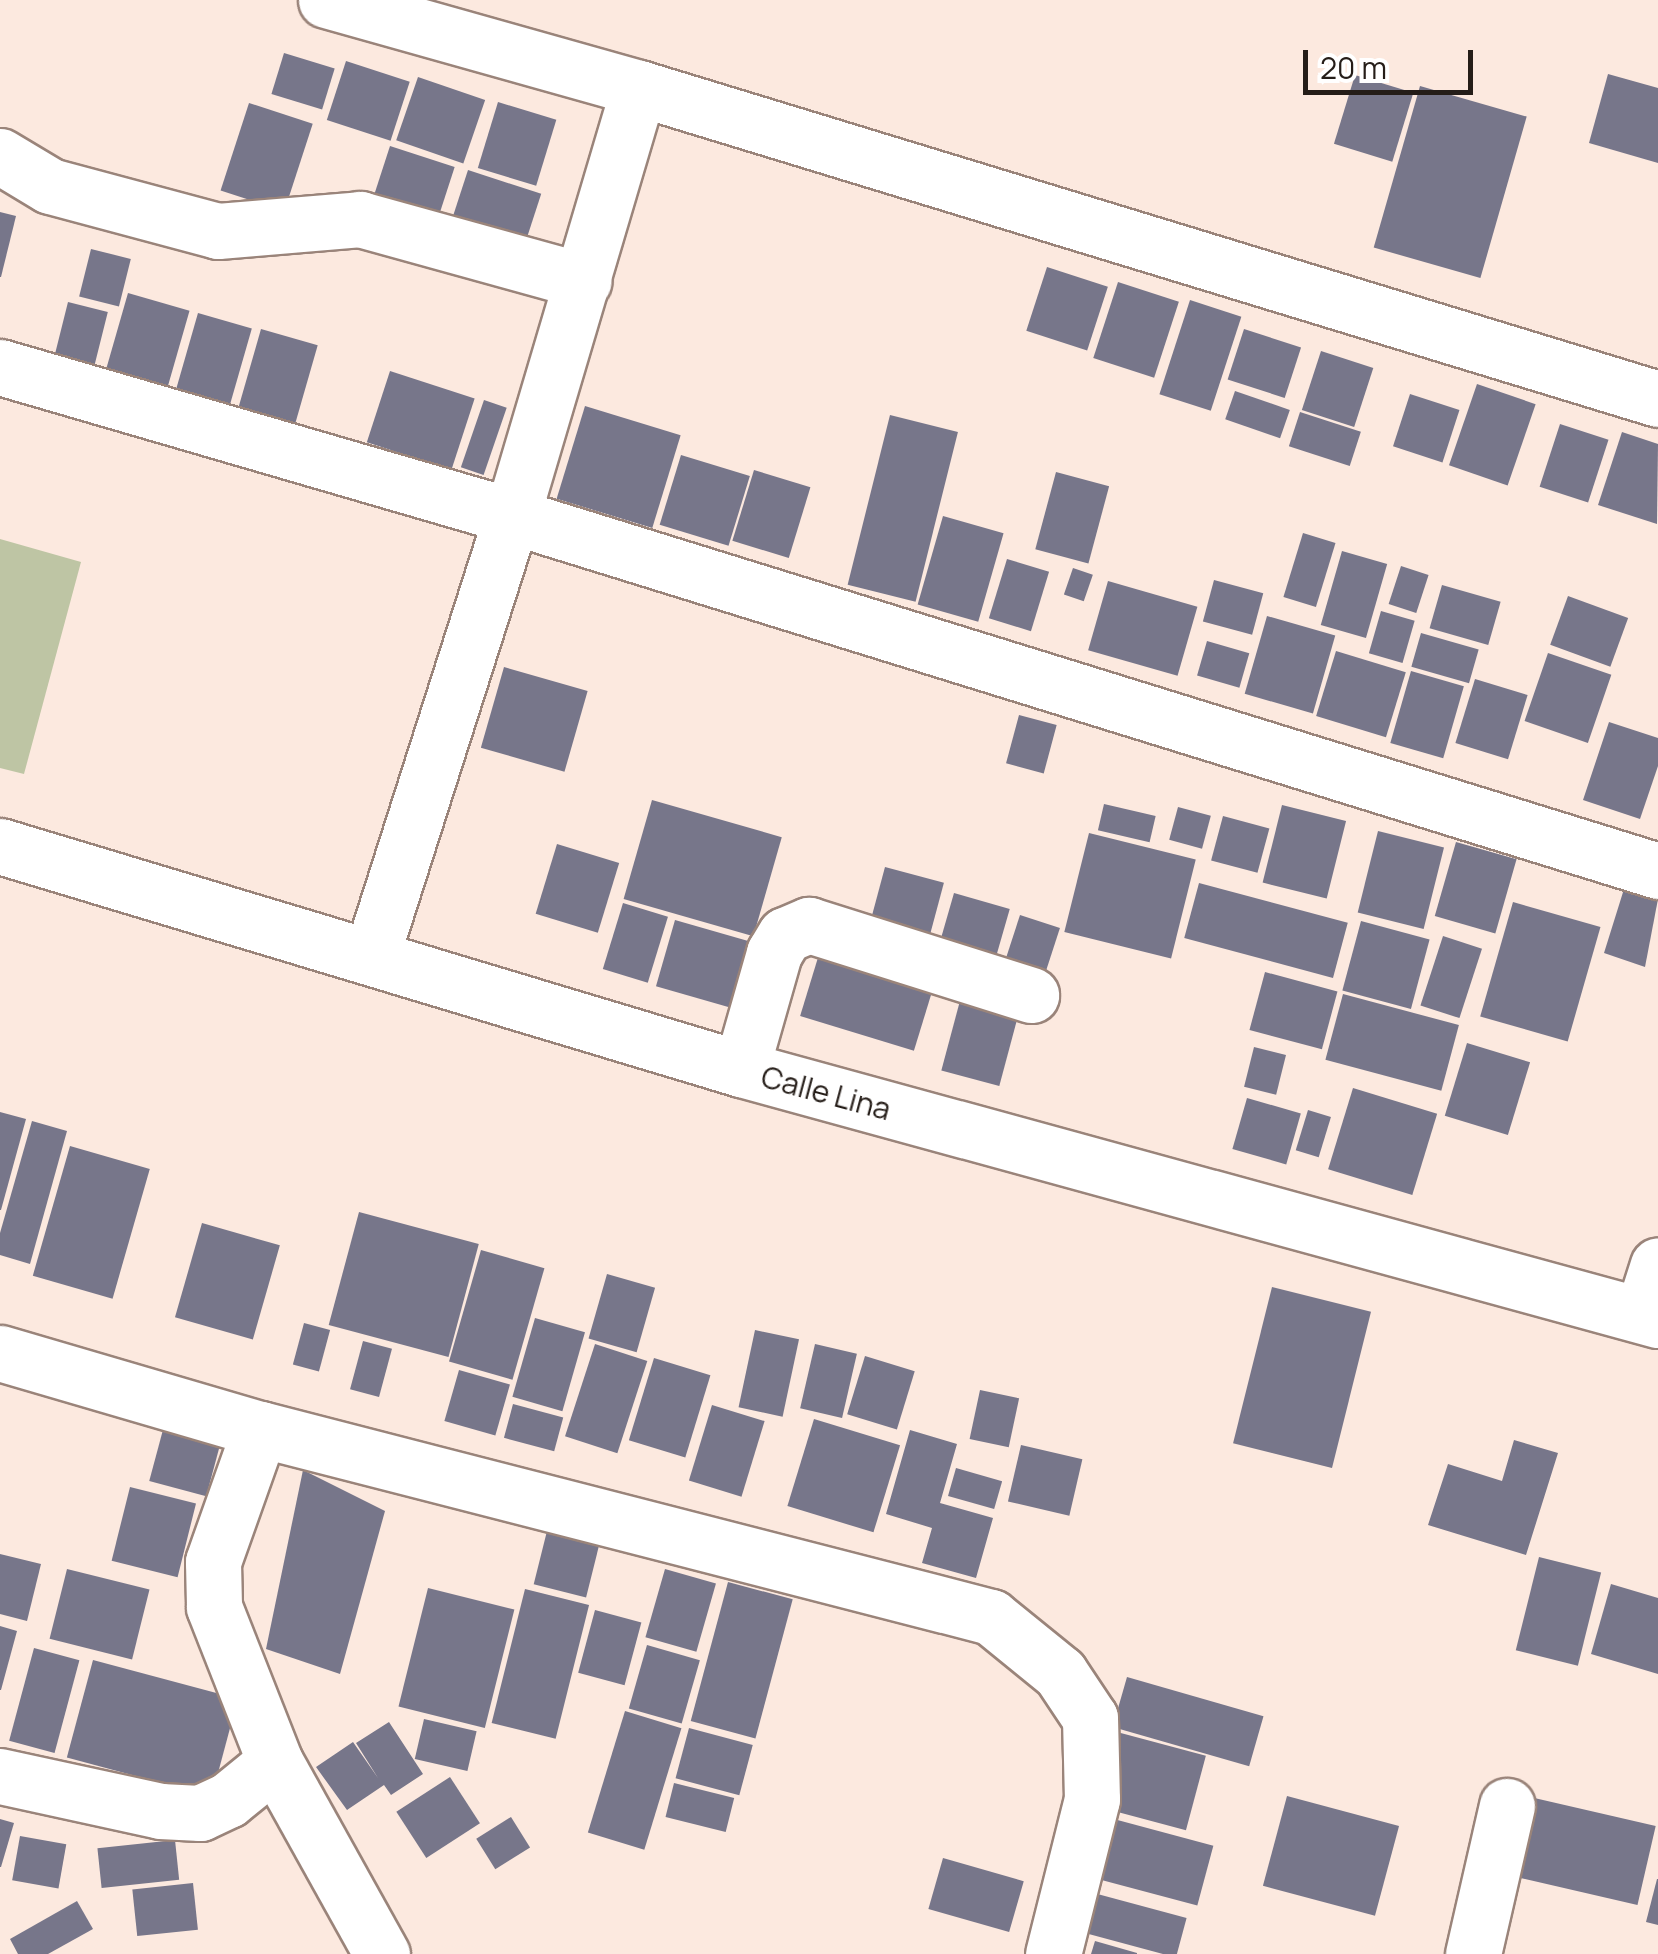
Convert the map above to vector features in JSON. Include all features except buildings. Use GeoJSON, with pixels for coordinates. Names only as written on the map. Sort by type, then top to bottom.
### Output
{"type":"FeatureCollection","features":[{"type":"Feature","properties":{"kind":"street"},"geometry":{"type":"LineString","coordinates":[[326,0],[639,88],[1658,399]]}},
{"type":"Feature","properties":{"kind":"street"},"geometry":{"type":"LineString","coordinates":[[372,954],[512,516],[639,88]]}},
{"type":"Feature","properties":{"kind":"street"},"geometry":{"type":"LineString","coordinates":[[0,156],[50,186],[218,231],[360,219],[584,281]]}},
{"type":"Feature","properties":{"kind":"street"},"geometry":{"type":"LineString","coordinates":[[0,367],[512,516],[1658,872]]}},
{"type":"Feature","properties":{"kind":"street","name":"Calle Lina"},"geometry":{"type":"LineString","coordinates":[[0,846],[372,954],[740,1069],[1653,1300]]}},
{"type":"Feature","properties":{"kind":"street"},"geometry":{"type":"LineString","coordinates":[[740,1069],[774,953],[785,934],[809,925],[1031,995]]}},
{"type":"Feature","properties":{"kind":"street"},"geometry":{"type":"LineString","coordinates":[[0,1353],[260,1430],[991,1617],[1060,1673],[1090,1718],[1092,1799],[1053,1954]]}},
{"type":"Feature","properties":{"kind":"street"},"geometry":{"type":"LineString","coordinates":[[260,1430],[213,1562],[214,1607],[274,1762],[382,1954]]}},
{"type":"Feature","properties":{"kind":"street"},"geometry":{"type":"LineString","coordinates":[[0,1776],[200,1813],[228,1800],[274,1762]]}},
{"type":"Feature","properties":{"kind":"street"},"geometry":{"type":"LineString","coordinates":[[1473,1954],[1507,1806]]}},
{"type":"Feature","properties":{"kind":"green space"},"geometry":{"type":"Polygon","coordinates":[[[0,539],[81,562],[24,774],[0,768],[0,539]]]}}]}
